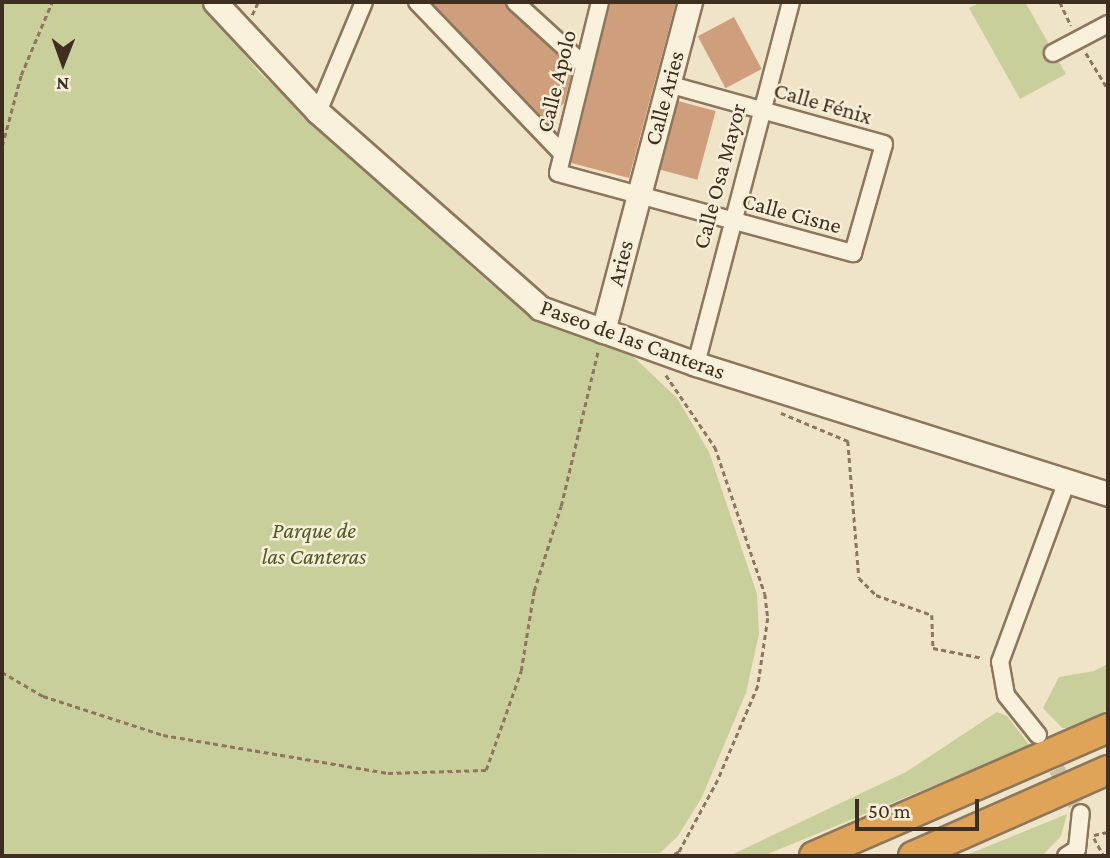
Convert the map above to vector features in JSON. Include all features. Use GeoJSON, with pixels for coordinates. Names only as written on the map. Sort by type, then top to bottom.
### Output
{"type":"FeatureCollection","features":[{"type":"Feature","properties":{"kind":"highway"},"geometry":{"type":"LineString","coordinates":[[814,856],[1108,728]]}},
{"type":"Feature","properties":{"kind":"highway"},"geometry":{"type":"LineString","coordinates":[[914,856],[1108,770]]}},
{"type":"Feature","properties":{"kind":"street","name":"Paseo de las Canteras"},"geometry":{"type":"LineString","coordinates":[[215,2],[318,112],[522,295],[540,308],[696,364],[1108,494]]}},
{"type":"Feature","properties":{"kind":"street"},"geometry":{"type":"LineString","coordinates":[[318,112],[364,2]]}},
{"type":"Feature","properties":{"kind":"street"},"geometry":{"type":"LineString","coordinates":[[417,2],[562,153]]}},
{"type":"Feature","properties":{"kind":"street"},"geometry":{"type":"LineString","coordinates":[[515,2],[584,65]]}},
{"type":"Feature","properties":{"kind":"street","name":"Calle Apolo"},"geometry":{"type":"LineString","coordinates":[[558,173],[600,2]]}},
{"type":"Feature","properties":{"kind":"street","name":"Calle Aries"},"geometry":{"type":"LineString","coordinates":[[637,195],[690,2]]}},
{"type":"Feature","properties":{"kind":"street","name":"Calle Osa Mayor"},"geometry":{"type":"LineString","coordinates":[[696,364],[730,220],[791,2]]}},
{"type":"Feature","properties":{"kind":"street"},"geometry":{"type":"LineString","coordinates":[[1054,53],[1108,24]]}},
{"type":"Feature","properties":{"kind":"street","name":"Calle Fénix"},"geometry":{"type":"LineString","coordinates":[[668,83],[884,144],[853,253]]}},
{"type":"Feature","properties":{"kind":"street","name":"Calle Cisne"},"geometry":{"type":"LineString","coordinates":[[558,173],[853,253]]}},
{"type":"Feature","properties":{"kind":"street","name":"Aries"},"geometry":{"type":"LineString","coordinates":[[603,331],[637,195]]}},
{"type":"Feature","properties":{"kind":"street"},"geometry":{"type":"LineString","coordinates":[[1038,735],[1006,695],[1000,662],[1068,481]]}},
{"type":"Feature","properties":{"kind":"street"},"geometry":{"type":"LineString","coordinates":[[1066,856],[1077,849],[1081,813]]}},
{"type":"Feature","properties":{"kind":"path"},"geometry":{"type":"LineString","coordinates":[[2,146],[22,75],[52,2]]}},
{"type":"Feature","properties":{"kind":"path"},"geometry":{"type":"LineString","coordinates":[[2,672],[43,696],[163,735],[388,773],[486,770],[520,671],[534,591],[561,506],[603,331]]}},
{"type":"Feature","properties":{"kind":"path"},"geometry":{"type":"LineString","coordinates":[[661,352],[657,365],[684,395],[715,447],[765,594],[768,618],[758,685],[718,780],[680,852],[671,856]]}},
{"type":"Feature","properties":{"kind":"path"},"geometry":{"type":"LineString","coordinates":[[769,407],[848,441],[859,578],[876,595],[932,615],[933,649],[1000,662]]}},
{"type":"Feature","properties":{"kind":"path"},"geometry":{"type":"LineString","coordinates":[[1093,835],[1108,832]]}},
{"type":"Feature","properties":{"kind":"green space","name":"Parque de las Canteras"},"geometry":{"type":"Polygon","coordinates":[[[2,2],[201,2],[259,72],[488,282],[529,313],[623,347],[677,398],[709,452],[757,594],[759,634],[746,693],[702,797],[678,836],[660,853],[2,856],[2,2]]]}},
{"type":"Feature","properties":{"kind":"green space"},"geometry":{"type":"Polygon","coordinates":[[[981,2],[1025,2],[1066,74],[1020,99],[969,8],[981,2]]]}},
{"type":"Feature","properties":{"kind":"green space"},"geometry":{"type":"Polygon","coordinates":[[[1108,664],[1108,710],[1073,728],[1062,728],[1043,708],[1059,677],[1094,671],[1108,664]]]}},
{"type":"Feature","properties":{"kind":"green space"},"geometry":{"type":"Polygon","coordinates":[[[997,712],[1007,716],[1030,746],[763,856],[729,856],[906,772],[997,712]]]}},
{"type":"Feature","properties":{"kind":"green space"},"geometry":{"type":"Polygon","coordinates":[[[1067,814],[1061,836],[1042,856],[964,856],[1067,814]]]}},
{"type":"Feature","properties":{"kind":"building"},"geometry":{"type":"Polygon","coordinates":[[[431,2],[505,2],[573,69],[564,103],[547,122],[431,2]]]}},
{"type":"Feature","properties":{"kind":"building"},"geometry":{"type":"Polygon","coordinates":[[[610,2],[676,2],[629,178],[571,163],[610,2]]]}},
{"type":"Feature","properties":{"kind":"building"},"geometry":{"type":"Polygon","coordinates":[[[734,17],[762,69],[725,88],[698,36],[734,17]]]}},
{"type":"Feature","properties":{"kind":"building"},"geometry":{"type":"Polygon","coordinates":[[[678,101],[716,111],[697,180],[660,170],[678,101]]]}},
{"type":"Feature","properties":{"kind":"tunnel"},"geometry":{"type":"LineString","coordinates":[[1045,748],[1081,813]]}}]}
